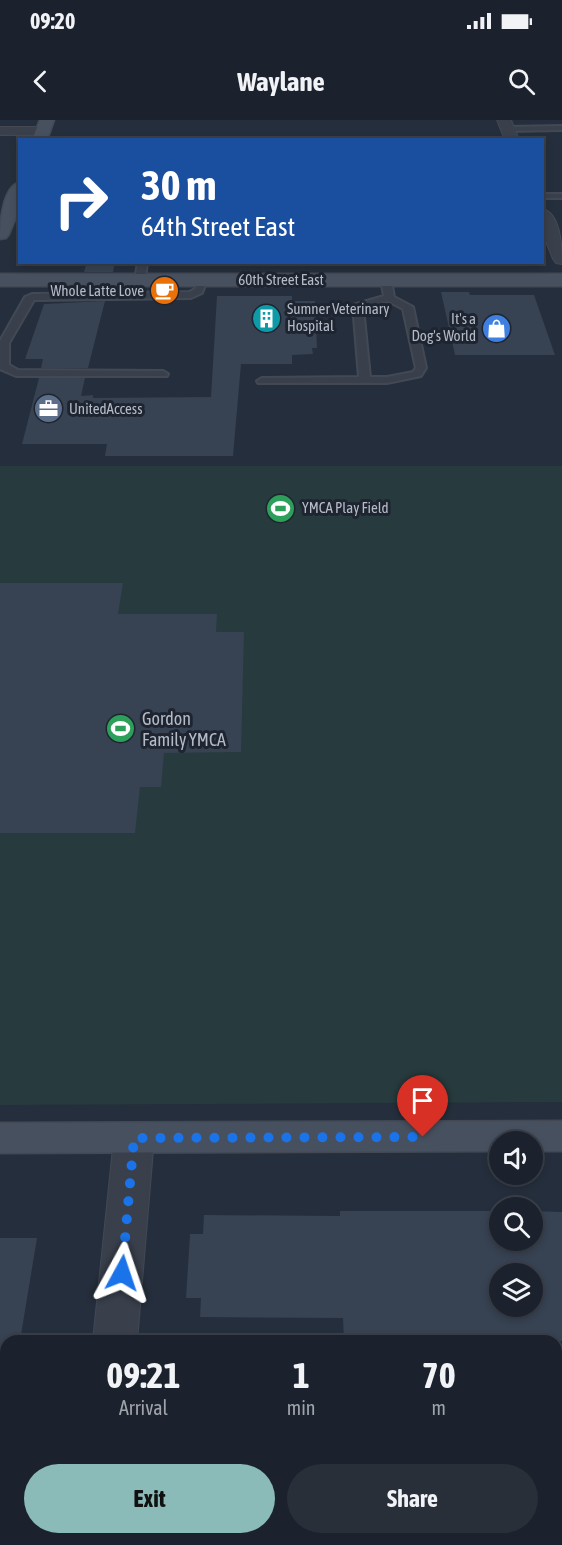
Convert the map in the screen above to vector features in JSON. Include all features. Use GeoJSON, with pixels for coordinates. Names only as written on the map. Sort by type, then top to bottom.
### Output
{"type":"FeatureCollection","features":[{"type":"Feature","properties":{"kind":"street"},"geometry":{"type":"LineString","coordinates":[[0,131],[43,130]]}},
{"type":"Feature","properties":{"kind":"street"},"geometry":{"type":"LineString","coordinates":[[0,234],[18,192]]}},
{"type":"Feature","properties":{"kind":"street"},"geometry":{"type":"LineString","coordinates":[[544,216],[558,241],[562,259]]}},
{"type":"Feature","properties":{"kind":"street","name":"60th Street East"},"geometry":{"type":"LineString","coordinates":[[0,280],[202,280],[388,289],[562,280]]}},
{"type":"Feature","properties":{"kind":"street"},"geometry":{"type":"LineString","coordinates":[[0,1138],[562,1136]]}},
{"type":"Feature","properties":{"kind":"street"},"geometry":{"type":"LineString","coordinates":[[116,1335],[134,1138]]}},
{"type":"Feature","properties":{"kind":"lane"},"geometry":{"type":"LineString","coordinates":[[507,129],[562,128]]}},
{"type":"Feature","properties":{"kind":"lane"},"geometry":{"type":"LineString","coordinates":[[544,196],[562,196]]}},
{"type":"Feature","properties":{"kind":"lane"},"geometry":{"type":"LineString","coordinates":[[132,280],[28,299],[2,344],[4,367],[16,373],[163,374]]}},
{"type":"Feature","properties":{"kind":"lane"},"geometry":{"type":"LineString","coordinates":[[262,381],[365,380],[407,378],[417,374],[422,368],[408,307],[388,289],[358,305],[365,380]]}},
{"type":"Feature","properties":{"kind":"shaded area"},"geometry":{"type":"Polygon","coordinates":[[[0,466],[562,466],[562,1102],[0,1105],[0,466]]]}},
{"type":"Feature","properties":{"kind":"building"},"geometry":{"type":"Polygon","coordinates":[[[86,264],[115,264],[113,272],[84,272],[86,264]]]}},
{"type":"Feature","properties":{"kind":"building","name":"It's a Dog's World"},"geometry":{"type":"Polygon","coordinates":[[[441,292],[469,292],[470,295],[534,295],[555,355],[455,355],[441,292]]]}},
{"type":"Feature","properties":{"kind":"building"},"geometry":{"type":"Polygon","coordinates":[[[217,296],[292,296],[292,301],[315,301],[317,348],[312,348],[313,354],[292,355],[292,364],[241,364],[233,456],[105,456],[107,444],[22,444],[39,378],[85,378],[81,396],[93,395],[93,398],[211,397],[217,296]]]}},
{"type":"Feature","properties":{"kind":"building"},"geometry":{"type":"Polygon","coordinates":[[[105,301],[88,368],[41,368],[43,359],[25,359],[44,304],[105,301]]]}},
{"type":"Feature","properties":{"kind":"building","name":"Gordon Family YMCA"},"geometry":{"type":"Polygon","coordinates":[[[0,583],[123,583],[118,614],[217,614],[216,632],[244,632],[241,752],[164,753],[161,787],[140,787],[135,833],[0,833],[0,583]]]}},
{"type":"Feature","properties":{"kind":"building"},"geometry":{"type":"Polygon","coordinates":[[[340,1211],[489,1211],[489,1251],[543,1251],[543,1211],[562,1212],[562,1335],[344,1335],[343,1318],[200,1317],[201,1298],[186,1298],[190,1234],[203,1234],[204,1215],[340,1216],[340,1211]]]}},
{"type":"Feature","properties":{"kind":"building"},"geometry":{"type":"Polygon","coordinates":[[[0,1238],[37,1238],[21,1335],[0,1335],[0,1238]]]}},
{"type":"Feature","properties":{"kind":"place","name":"Whole Latte Love"},"geometry":{"type":"Point","coordinates":[165,291]}},
{"type":"Feature","properties":{"kind":"place","name":"Sumner Veterinary Hospital"},"geometry":{"type":"Point","coordinates":[266,318]}},
{"type":"Feature","properties":{"kind":"place","name":"It's a Dog's World"},"geometry":{"type":"Point","coordinates":[497,328]}},
{"type":"Feature","properties":{"kind":"place","name":"UnitedAccess"},"geometry":{"type":"Point","coordinates":[48,409]}},
{"type":"Feature","properties":{"kind":"place","name":"YMCA Play Field"},"geometry":{"type":"Point","coordinates":[281,508]}},
{"type":"Feature","properties":{"kind":"place","name":"Gordon Family YMCA"},"geometry":{"type":"Point","coordinates":[121,729]}},
{"type":"Feature","properties":{"kind":"route"},"geometry":{"type":"LineString","coordinates":[[122,1273],[134,1138],[423,1137]]}}]}
